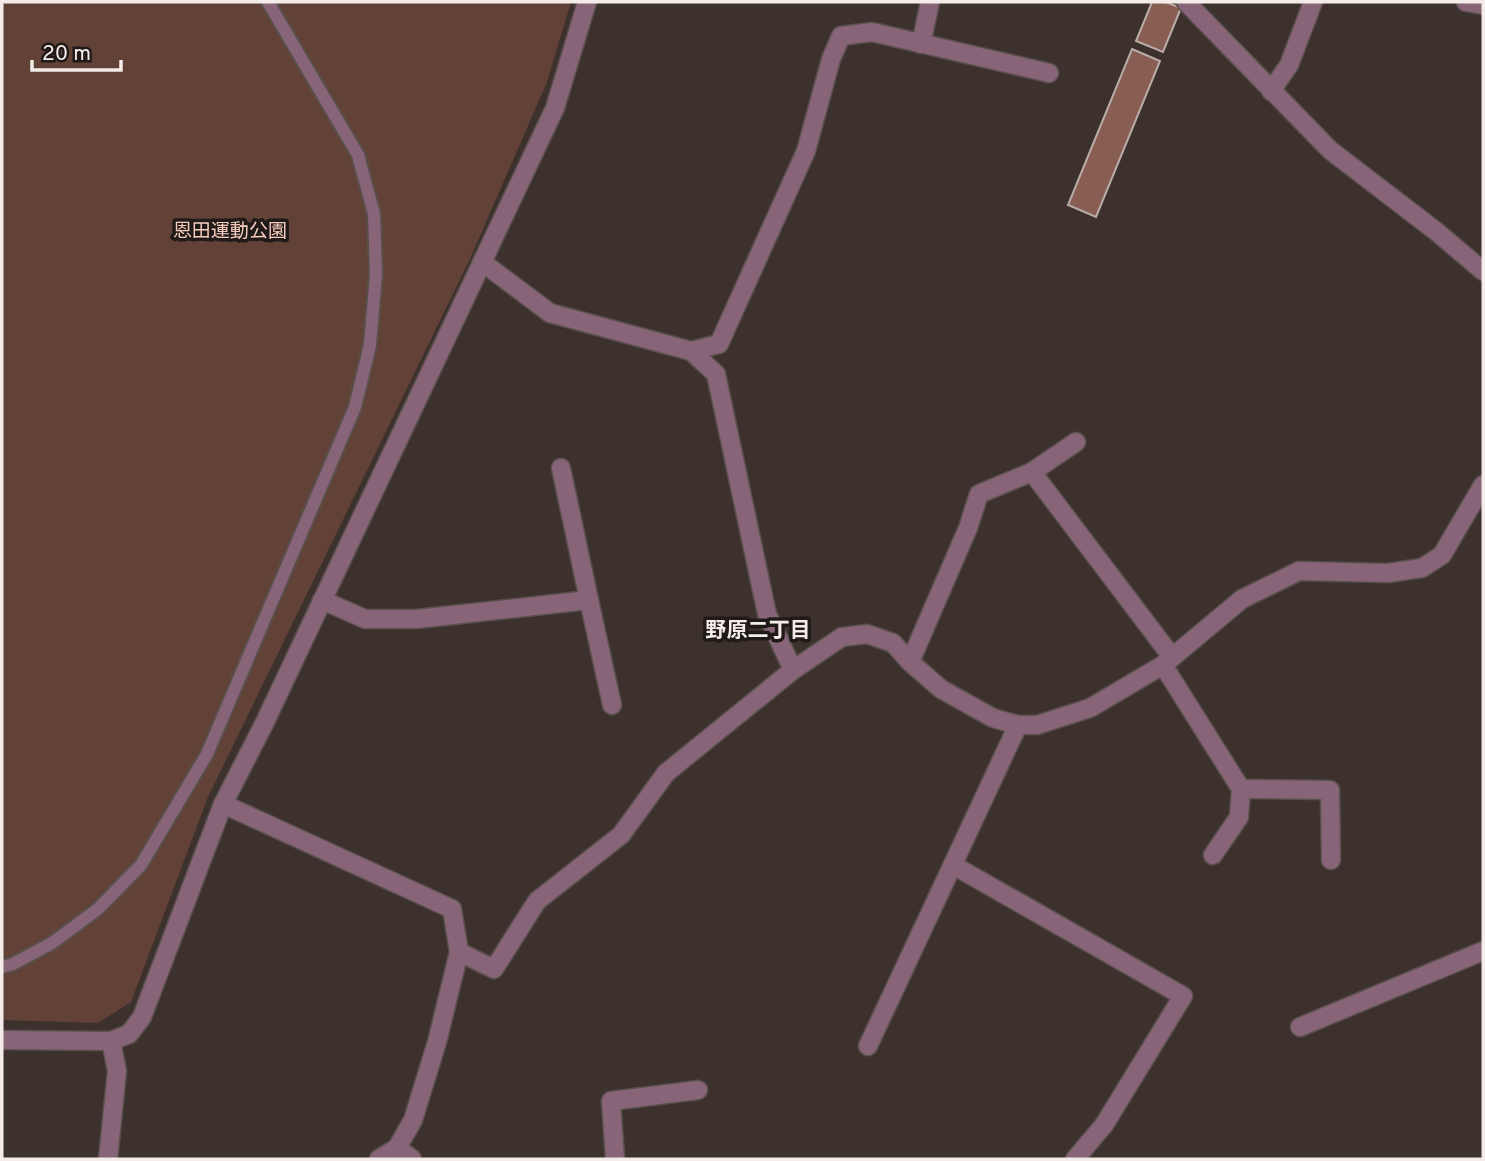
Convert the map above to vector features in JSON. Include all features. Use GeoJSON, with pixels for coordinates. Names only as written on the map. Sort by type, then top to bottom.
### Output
{"type":"FeatureCollection","features":[{"type":"Feature","properties":{"kind":"street"},"geometry":{"type":"LineString","coordinates":[[2,1040],[111,1041],[130,1034],[142,1017],[223,804],[264,724],[555,108],[587,2]]}},
{"type":"Feature","properties":{"kind":"street"},"geometry":{"type":"LineString","coordinates":[[921,44],[930,2]]}},
{"type":"Feature","properties":{"kind":"street"},"geometry":{"type":"LineString","coordinates":[[1186,2],[1330,150],[1483,271]]}},
{"type":"Feature","properties":{"kind":"street"},"geometry":{"type":"LineString","coordinates":[[1271,92],[1289,65],[1313,2]]}},
{"type":"Feature","properties":{"kind":"street"},"geometry":{"type":"LineString","coordinates":[[1466,2],[1483,5]]}},
{"type":"Feature","properties":{"kind":"street"},"geometry":{"type":"LineString","coordinates":[[691,351],[719,344],[806,151],[831,59],[841,36],[872,33],[1049,73]]}},
{"type":"Feature","properties":{"kind":"street"},"geometry":{"type":"LineString","coordinates":[[482,262],[550,313],[691,351],[716,374],[766,614],[793,670]]}},
{"type":"Feature","properties":{"kind":"street"},"geometry":{"type":"LineString","coordinates":[[909,662],[968,528],[979,494],[1031,472],[1076,442]]}},
{"type":"Feature","properties":{"kind":"street"},"geometry":{"type":"LineString","coordinates":[[561,467],[612,705]]}},
{"type":"Feature","properties":{"kind":"street"},"geometry":{"type":"LineString","coordinates":[[1031,472],[1168,661],[1241,789],[1239,817],[1213,855]]}},
{"type":"Feature","properties":{"kind":"street"},"geometry":{"type":"LineString","coordinates":[[459,952],[494,969],[537,901],[621,835],[666,773],[793,670],[842,637],[867,634],[893,643],[909,662],[941,689],[993,718],[1018,725],[1037,725],[1090,708],[1168,661],[1242,599],[1299,571],[1388,573],[1422,568],[1442,555],[1483,485]]}},
{"type":"Feature","properties":{"kind":"street"},"geometry":{"type":"LineString","coordinates":[[322,600],[365,619],[417,619],[589,600]]}},
{"type":"Feature","properties":{"kind":"street"},"geometry":{"type":"LineString","coordinates":[[868,1046],[1018,725]]}},
{"type":"Feature","properties":{"kind":"street"},"geometry":{"type":"LineString","coordinates":[[1241,789],[1330,790],[1331,860]]}},
{"type":"Feature","properties":{"kind":"street"},"geometry":{"type":"LineString","coordinates":[[223,804],[452,909],[459,952],[437,1042],[413,1120],[397,1148],[379,1159]]}},
{"type":"Feature","properties":{"kind":"street"},"geometry":{"type":"LineString","coordinates":[[953,865],[1183,996],[1104,1125],[1075,1159]]}},
{"type":"Feature","properties":{"kind":"street"},"geometry":{"type":"LineString","coordinates":[[1300,1027],[1483,951]]}},
{"type":"Feature","properties":{"kind":"street"},"geometry":{"type":"LineString","coordinates":[[108,1159],[117,1071],[111,1041]]}},
{"type":"Feature","properties":{"kind":"street"},"geometry":{"type":"LineString","coordinates":[[615,1159],[611,1101],[698,1090]]}},
{"type":"Feature","properties":{"kind":"street"},"geometry":{"type":"LineString","coordinates":[[397,1148],[412,1159]]}},
{"type":"Feature","properties":{"kind":"lane"},"geometry":{"type":"LineString","coordinates":[[2,967],[52,943],[98,909],[141,865],[207,754],[355,407],[370,345],[376,274],[374,214],[358,155],[268,2]]}},
{"type":"Feature","properties":{"kind":"green space","name":"恩田運動公園"},"geometry":{"type":"Polygon","coordinates":[[[2,2],[571,2],[547,82],[470,259],[208,797],[131,1002],[98,1023],[2,1020],[2,2]]]}},
{"type":"Feature","properties":{"kind":"building"},"geometry":{"type":"Polygon","coordinates":[[[1152,2],[1166,2],[1181,8],[1163,52],[1136,41],[1152,2]]]}},
{"type":"Feature","properties":{"kind":"building"},"geometry":{"type":"Polygon","coordinates":[[[1132,49],[1160,61],[1096,217],[1068,205],[1132,49]]]}},
{"type":"Feature","properties":{"kind":"district","name":"野原二丁目"},"geometry":{"type":"Point","coordinates":[758,630]}}]}
